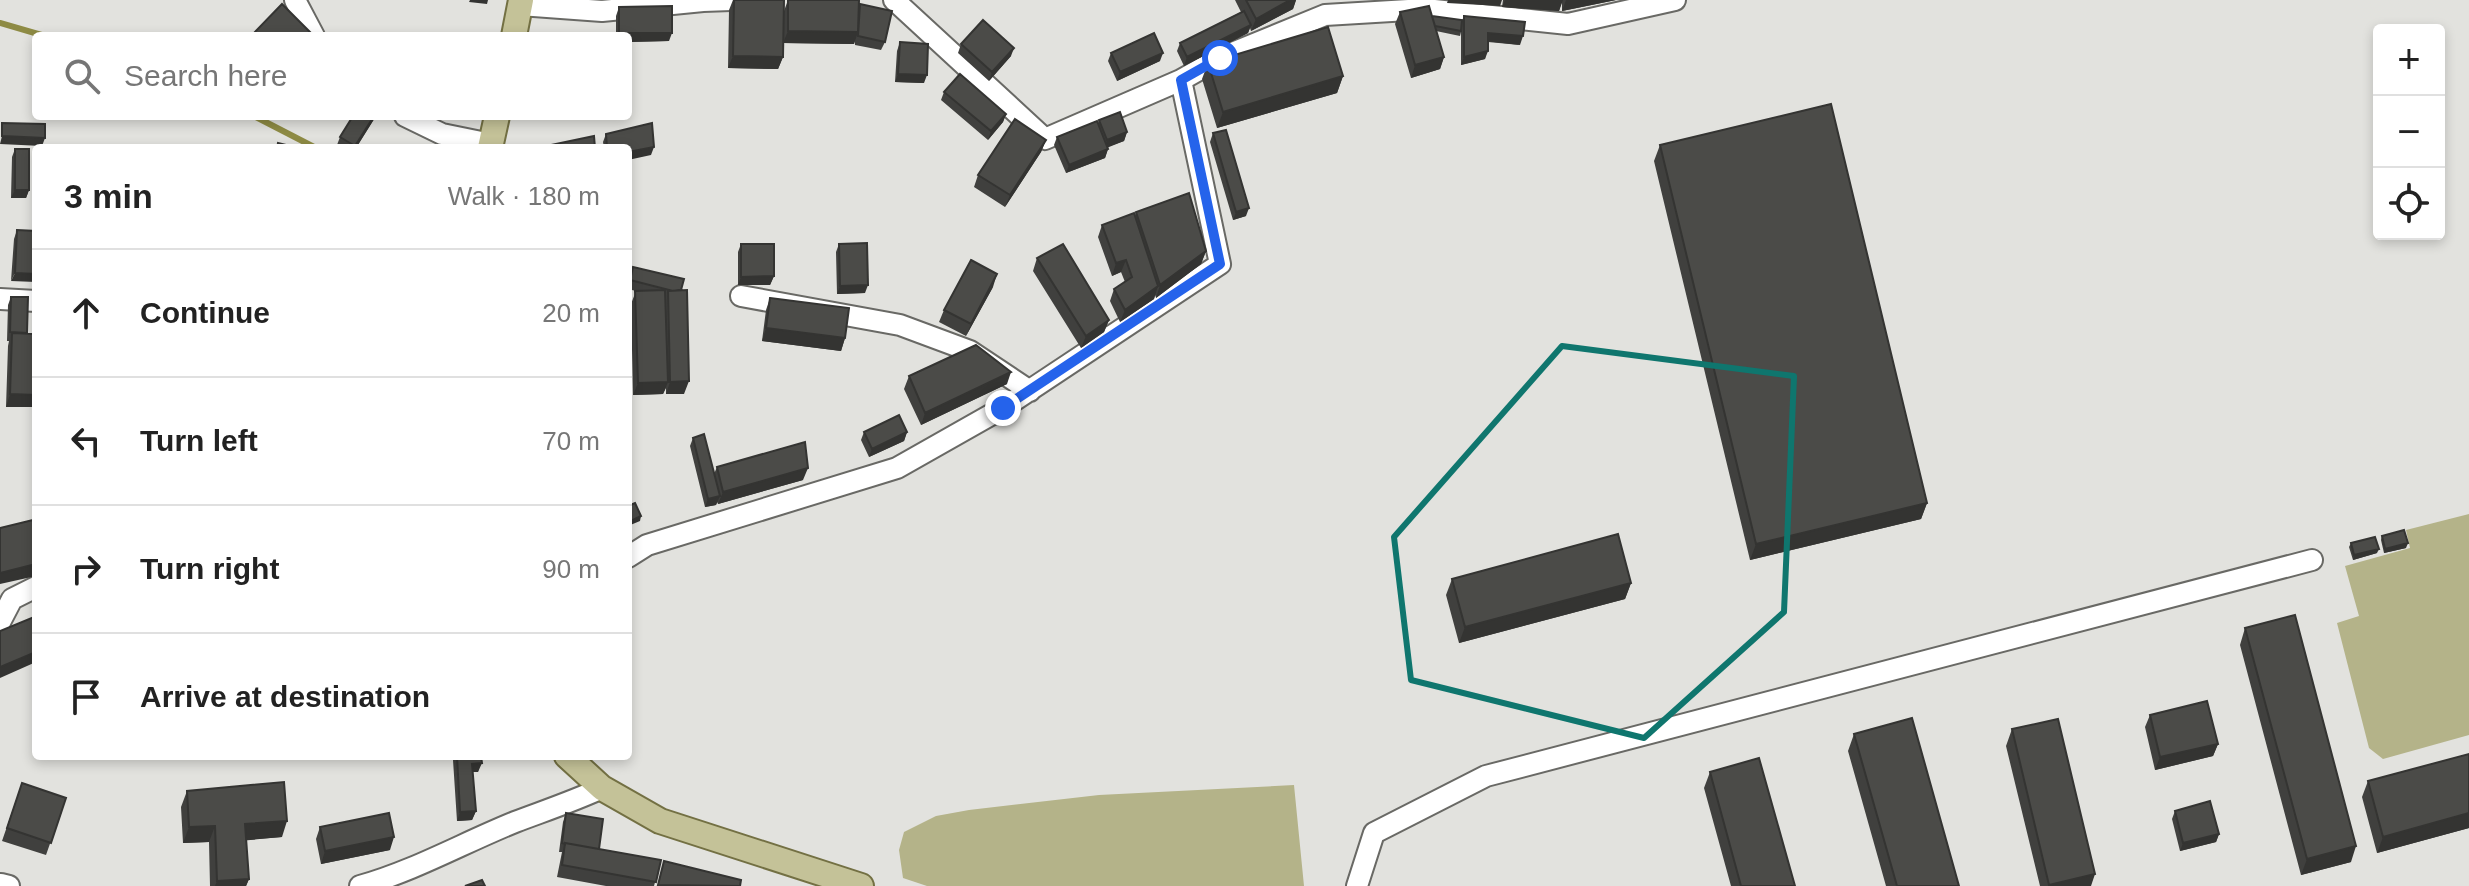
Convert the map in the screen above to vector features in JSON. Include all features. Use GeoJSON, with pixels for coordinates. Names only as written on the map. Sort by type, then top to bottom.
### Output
{"type":"FeatureCollection","features":[{"type":"Feature","properties":{"kind":"main road"},"geometry":{"type":"LineString","coordinates":[[515,32],[520,3]]}},
{"type":"Feature","properties":{"kind":"main road"},"geometry":{"type":"LineString","coordinates":[[491,144],[496,120]]}},
{"type":"Feature","properties":{"kind":"main road"},"geometry":{"type":"LineString","coordinates":[[571,760],[602,788],[660,821],[861,886]]}},
{"type":"Feature","properties":{"kind":"street"},"geometry":{"type":"LineString","coordinates":[[295,0],[312,32]]}},
{"type":"Feature","properties":{"kind":"street"},"geometry":{"type":"LineString","coordinates":[[520,3],[602,11],[731,0]]}},
{"type":"Feature","properties":{"kind":"street"},"geometry":{"type":"LineString","coordinates":[[894,0],[1045,139],[1181,80],[1220,58],[1325,15],[1425,9],[1568,24],[1675,0]]}},
{"type":"Feature","properties":{"kind":"street"},"geometry":{"type":"LineString","coordinates":[[632,554],[647,545],[897,468],[1030,391],[1220,264],[1181,80]]}},
{"type":"Feature","properties":{"kind":"street"},"geometry":{"type":"LineString","coordinates":[[413,120],[442,134],[483,144]]}},
{"type":"Feature","properties":{"kind":"street"},"geometry":{"type":"LineString","coordinates":[[741,296],[900,325],[970,351],[1030,391]]}},
{"type":"Feature","properties":{"kind":"street"},"geometry":{"type":"LineString","coordinates":[[0,299],[32,301]]}},
{"type":"Feature","properties":{"kind":"street"},"geometry":{"type":"LineString","coordinates":[[1357,886],[1374,833],[1486,776],[2312,560]]}},
{"type":"Feature","properties":{"kind":"street"},"geometry":{"type":"LineString","coordinates":[[0,622],[12,599],[32,589]]}},
{"type":"Feature","properties":{"kind":"street"},"geometry":{"type":"LineString","coordinates":[[360,886],[389,878],[515,822],[602,788]]}},
{"type":"Feature","properties":{"kind":"street"},"geometry":{"type":"LineString","coordinates":[[0,884],[9,886]]}},
{"type":"Feature","properties":{"kind":"highlighted area"},"geometry":{"type":"Polygon","coordinates":[[[1562,346],[1794,376],[1784,612],[1644,738],[1411,680],[1394,537],[1562,346]]]}},
{"type":"Feature","properties":{"kind":"shaded area"},"geometry":{"type":"Polygon","coordinates":[[[2469,514],[2469,735],[2383,759],[2369,748],[2337,623],[2359,616],[2345,566],[2410,548],[2406,530],[2469,514]]]}},
{"type":"Feature","properties":{"kind":"shaded area"},"geometry":{"type":"Polygon","coordinates":[[[1294,785],[1304,886],[927,886],[903,878],[899,850],[904,832],[936,816],[1099,795],[1294,785]]]}},
{"type":"Feature","properties":{"kind":"building"},"geometry":{"type":"Polygon","coordinates":[[[734,0],[784,0],[783,57],[733,56],[734,0]]]}},
{"type":"Feature","properties":{"kind":"building"},"geometry":{"type":"Polygon","coordinates":[[[788,0],[859,0],[858,32],[788,31],[788,0]]]}},
{"type":"Feature","properties":{"kind":"building"},"geometry":{"type":"Polygon","coordinates":[[[1246,0],[1290,0],[1256,19],[1246,0]]]}},
{"type":"Feature","properties":{"kind":"building"},"geometry":{"type":"Polygon","coordinates":[[[282,4],[310,32],[255,32],[282,4]]]}},
{"type":"Feature","properties":{"kind":"building"},"geometry":{"type":"Polygon","coordinates":[[[860,4],[892,11],[885,42],[858,36],[860,4]]]}},
{"type":"Feature","properties":{"kind":"building"},"geometry":{"type":"Polygon","coordinates":[[[672,6],[672,33],[619,32],[619,7],[672,6]]]}},
{"type":"Feature","properties":{"kind":"building"},"geometry":{"type":"Polygon","coordinates":[[[1429,6],[1444,57],[1415,65],[1400,12],[1429,6]]]}},
{"type":"Feature","properties":{"kind":"building"},"geometry":{"type":"Polygon","coordinates":[[[1244,11],[1251,25],[1187,57],[1180,43],[1244,11]]]}},
{"type":"Feature","properties":{"kind":"building"},"geometry":{"type":"Polygon","coordinates":[[[1432,16],[1462,20],[1461,31],[1435,26],[1432,16]]]}},
{"type":"Feature","properties":{"kind":"building"},"geometry":{"type":"Polygon","coordinates":[[[1464,16],[1525,22],[1523,36],[1488,33],[1488,51],[1464,57],[1464,16]]]}},
{"type":"Feature","properties":{"kind":"building"},"geometry":{"type":"Polygon","coordinates":[[[983,20],[1014,48],[992,72],[961,44],[983,20]]]}},
{"type":"Feature","properties":{"kind":"building"},"geometry":{"type":"Polygon","coordinates":[[[1328,27],[1343,76],[1223,112],[1208,63],[1328,27]]]}},
{"type":"Feature","properties":{"kind":"building"},"geometry":{"type":"Polygon","coordinates":[[[1154,33],[1163,53],[1120,72],[1111,53],[1154,33]]]}},
{"type":"Feature","properties":{"kind":"building"},"geometry":{"type":"Polygon","coordinates":[[[900,42],[928,44],[927,75],[898,74],[900,42]]]}},
{"type":"Feature","properties":{"kind":"building"},"geometry":{"type":"Polygon","coordinates":[[[960,74],[1006,114],[991,131],[944,92],[960,74]]]}},
{"type":"Feature","properties":{"kind":"building"},"geometry":{"type":"Polygon","coordinates":[[[1831,104],[1927,503],[1756,544],[1660,145],[1831,104]]]}},
{"type":"Feature","properties":{"kind":"building"},"geometry":{"type":"Polygon","coordinates":[[[1120,112],[1127,132],[1107,140],[1099,120],[1120,112]]]}},
{"type":"Feature","properties":{"kind":"building"},"geometry":{"type":"Polygon","coordinates":[[[1015,119],[1046,140],[1010,195],[978,175],[1015,119]]]}},
{"type":"Feature","properties":{"kind":"building"},"geometry":{"type":"Polygon","coordinates":[[[351,120],[371,120],[356,144],[340,137],[351,120]]]}},
{"type":"Feature","properties":{"kind":"building"},"geometry":{"type":"Polygon","coordinates":[[[1097,121],[1108,149],[1069,165],[1057,137],[1097,121]]]}},
{"type":"Feature","properties":{"kind":"building"},"geometry":{"type":"Polygon","coordinates":[[[2,123],[45,124],[45,138],[2,136],[2,123]]]}},
{"type":"Feature","properties":{"kind":"building"},"geometry":{"type":"Polygon","coordinates":[[[652,123],[654,147],[632,151],[632,144],[607,144],[606,134],[652,123]]]}},
{"type":"Feature","properties":{"kind":"building"},"geometry":{"type":"Polygon","coordinates":[[[1226,130],[1249,208],[1236,212],[1213,133],[1226,130]]]}},
{"type":"Feature","properties":{"kind":"building"},"geometry":{"type":"Polygon","coordinates":[[[594,136],[595,144],[556,144],[594,136]]]}},
{"type":"Feature","properties":{"kind":"building"},"geometry":{"type":"Polygon","coordinates":[[[15,149],[29,149],[29,190],[15,190],[15,149]]]}},
{"type":"Feature","properties":{"kind":"building"},"geometry":{"type":"Polygon","coordinates":[[[1189,193],[1206,251],[1160,285],[1136,212],[1189,193]]]}},
{"type":"Feature","properties":{"kind":"building"},"geometry":{"type":"Polygon","coordinates":[[[1134,213],[1158,286],[1125,310],[1114,289],[1132,277],[1126,260],[1116,263],[1102,225],[1134,213]]]}},
{"type":"Feature","properties":{"kind":"building"},"geometry":{"type":"Polygon","coordinates":[[[17,230],[32,231],[32,274],[15,273],[17,230]]]}},
{"type":"Feature","properties":{"kind":"building"},"geometry":{"type":"Polygon","coordinates":[[[867,243],[868,285],[840,286],[839,244],[867,243]]]}},
{"type":"Feature","properties":{"kind":"building"},"geometry":{"type":"Polygon","coordinates":[[[741,244],[774,244],[774,276],[741,277],[741,244]]]}},
{"type":"Feature","properties":{"kind":"building"},"geometry":{"type":"Polygon","coordinates":[[[1063,244],[1109,320],[1086,336],[1037,258],[1063,244]]]}},
{"type":"Feature","properties":{"kind":"building"},"geometry":{"type":"Polygon","coordinates":[[[971,260],[997,274],[971,324],[944,310],[971,260]]]}},
{"type":"Feature","properties":{"kind":"building"},"geometry":{"type":"Polygon","coordinates":[[[633,267],[684,279],[681,290],[673,291],[632,281],[633,267]]]}},
{"type":"Feature","properties":{"kind":"building"},"geometry":{"type":"Polygon","coordinates":[[[665,290],[668,382],[638,383],[635,291],[665,290]]]}},
{"type":"Feature","properties":{"kind":"building"},"geometry":{"type":"Polygon","coordinates":[[[687,290],[689,381],[670,382],[668,291],[687,290]]]}},
{"type":"Feature","properties":{"kind":"building"},"geometry":{"type":"Polygon","coordinates":[[[11,297],[28,297],[27,333],[10,332],[11,297]]]}},
{"type":"Feature","properties":{"kind":"building"},"geometry":{"type":"Polygon","coordinates":[[[770,298],[849,308],[845,338],[766,328],[770,298]]]}},
{"type":"Feature","properties":{"kind":"building"},"geometry":{"type":"Polygon","coordinates":[[[12,333],[32,334],[32,395],[10,394],[12,333]]]}},
{"type":"Feature","properties":{"kind":"building"},"geometry":{"type":"Polygon","coordinates":[[[976,345],[1011,372],[925,413],[909,376],[976,345]]]}},
{"type":"Feature","properties":{"kind":"building"},"geometry":{"type":"Polygon","coordinates":[[[899,415],[907,432],[872,449],[864,432],[899,415]]]}},
{"type":"Feature","properties":{"kind":"building"},"geometry":{"type":"Polygon","coordinates":[[[704,434],[720,496],[708,499],[693,438],[704,434]]]}},
{"type":"Feature","properties":{"kind":"building"},"geometry":{"type":"Polygon","coordinates":[[[805,442],[808,468],[723,492],[717,467],[805,442]]]}},
{"type":"Feature","properties":{"kind":"building"},"geometry":{"type":"Polygon","coordinates":[[[635,503],[641,516],[632,520],[632,504],[635,503]]]}},
{"type":"Feature","properties":{"kind":"building"},"geometry":{"type":"Polygon","coordinates":[[[32,520],[32,565],[0,573],[0,528],[32,520]]]}},
{"type":"Feature","properties":{"kind":"building"},"geometry":{"type":"Polygon","coordinates":[[[2404,530],[2408,543],[2385,549],[2382,536],[2404,530]]]}},
{"type":"Feature","properties":{"kind":"building"},"geometry":{"type":"Polygon","coordinates":[[[1618,534],[1631,583],[1465,627],[1452,579],[1618,534]]]}},
{"type":"Feature","properties":{"kind":"building"},"geometry":{"type":"Polygon","coordinates":[[[2375,537],[2379,549],[2354,555],[2351,543],[2375,537]]]}},
{"type":"Feature","properties":{"kind":"building"},"geometry":{"type":"Polygon","coordinates":[[[2295,615],[2356,846],[2307,859],[2245,628],[2295,615]]]}},
{"type":"Feature","properties":{"kind":"building"},"geometry":{"type":"Polygon","coordinates":[[[32,618],[32,654],[0,667],[0,631],[32,618]]]}},
{"type":"Feature","properties":{"kind":"building"},"geometry":{"type":"Polygon","coordinates":[[[2207,701],[2218,744],[2160,757],[2150,715],[2207,701]]]}},
{"type":"Feature","properties":{"kind":"building"},"geometry":{"type":"Polygon","coordinates":[[[1912,718],[1959,886],[1897,886],[1854,734],[1912,718]]]}},
{"type":"Feature","properties":{"kind":"building"},"geometry":{"type":"Polygon","coordinates":[[[2058,719],[2095,874],[2049,885],[2012,729],[2058,719]]]}},
{"type":"Feature","properties":{"kind":"building"},"geometry":{"type":"Polygon","coordinates":[[[2469,754],[2469,813],[2383,837],[2368,781],[2469,754]]]}},
{"type":"Feature","properties":{"kind":"building"},"geometry":{"type":"Polygon","coordinates":[[[1759,758],[1795,886],[1741,886],[1710,772],[1759,758]]]}},
{"type":"Feature","properties":{"kind":"building"},"geometry":{"type":"Polygon","coordinates":[[[457,760],[482,760],[482,763],[472,764],[476,811],[460,812],[457,760]]]}},
{"type":"Feature","properties":{"kind":"building"},"geometry":{"type":"Polygon","coordinates":[[[284,782],[287,821],[245,824],[249,879],[217,881],[215,826],[189,827],[187,791],[284,782]]]}},
{"type":"Feature","properties":{"kind":"building"},"geometry":{"type":"Polygon","coordinates":[[[22,783],[66,798],[51,843],[7,828],[22,783]]]}},
{"type":"Feature","properties":{"kind":"building"},"geometry":{"type":"Polygon","coordinates":[[[2210,801],[2219,834],[2183,843],[2175,811],[2210,801]]]}},
{"type":"Feature","properties":{"kind":"building"},"geometry":{"type":"Polygon","coordinates":[[[389,813],[394,837],[325,851],[320,827],[389,813]]]}},
{"type":"Feature","properties":{"kind":"building"},"geometry":{"type":"Polygon","coordinates":[[[566,813],[603,819],[599,849],[562,843],[566,813]]]}},
{"type":"Feature","properties":{"kind":"building"},"geometry":{"type":"Polygon","coordinates":[[[565,843],[661,860],[656,882],[562,865],[565,843]]]}},
{"type":"Feature","properties":{"kind":"building"},"geometry":{"type":"Polygon","coordinates":[[[664,861],[741,880],[740,886],[658,885],[664,861]]]}},
{"type":"Feature","properties":{"kind":"building"},"geometry":{"type":"Polygon","coordinates":[[[482,880],[485,886],[465,886],[482,880]]]}},
{"type":"Feature","properties":{"kind":"waterway"},"geometry":{"type":"LineString","coordinates":[[0,23],[32,32]]}},
{"type":"Feature","properties":{"kind":"waterway"},"geometry":{"type":"LineString","coordinates":[[262,120],[308,144]]}},
{"type":"Feature","properties":{"kind":"route"},"geometry":{"type":"LineString","coordinates":[[1003,408],[1220,264],[1181,80],[1220,58]]}}]}
